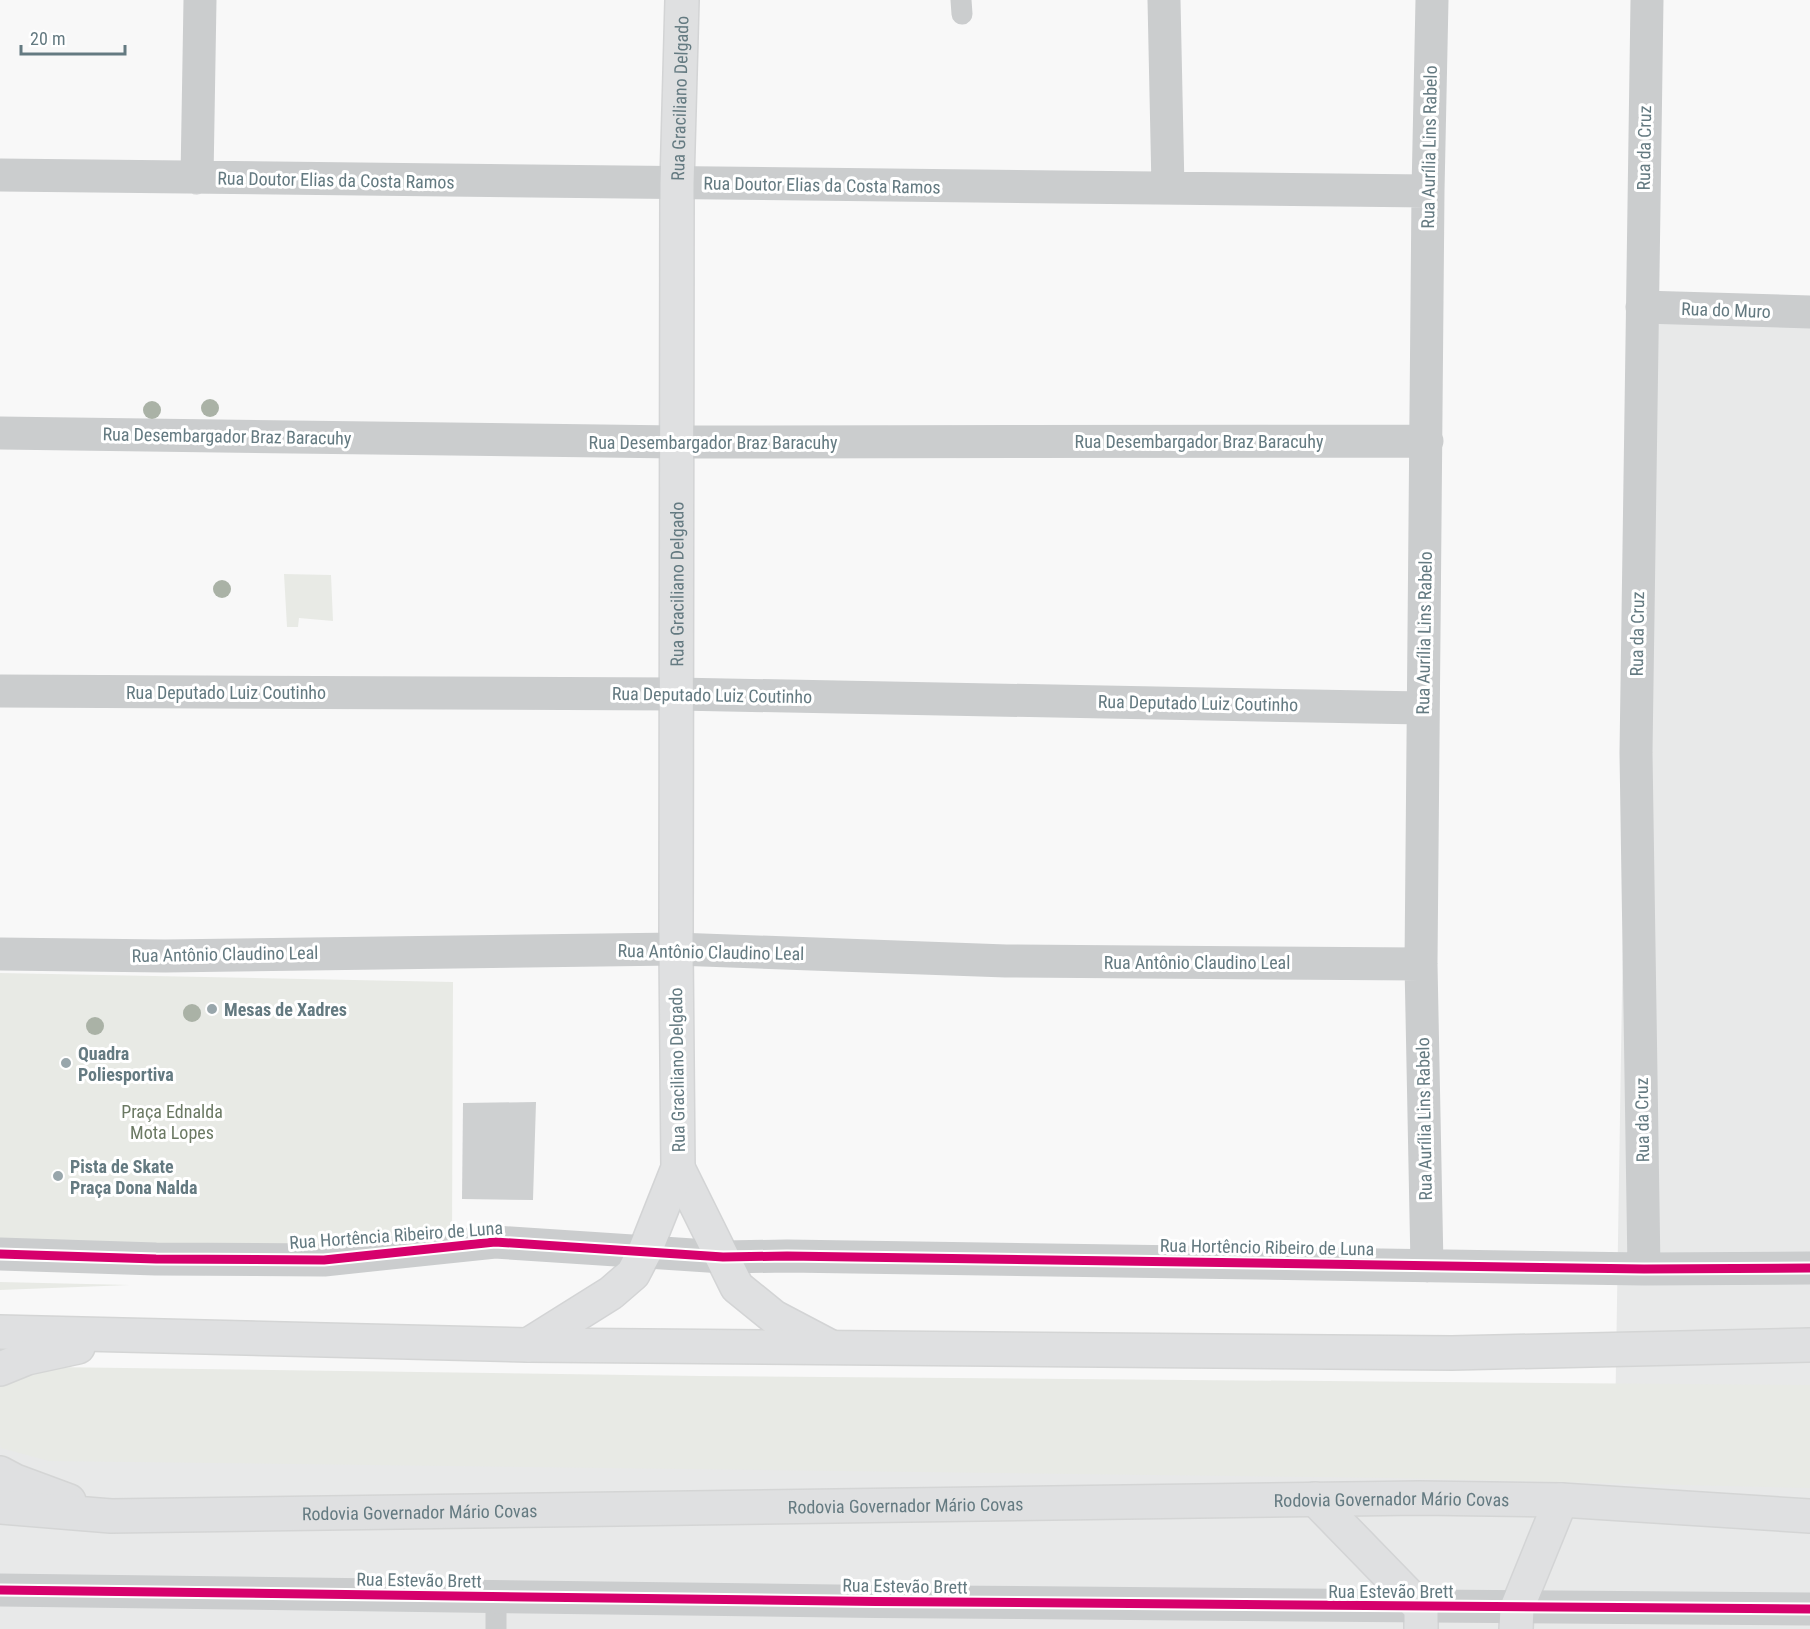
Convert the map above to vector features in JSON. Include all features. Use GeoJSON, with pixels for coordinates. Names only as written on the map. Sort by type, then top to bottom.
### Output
{"type":"FeatureCollection","features":[{"type":"Feature","properties":{"kind":"main road","name":"Rua Graciliano Delgado"},"geometry":{"type":"LineString","coordinates":[[528,1345],[611,1293],[633,1274],[645,1251],[678,1168],[677,184],[682,0]]}},
{"type":"Feature","properties":{"kind":"main road","name":"Rua Graciliano Delgado"},"geometry":{"type":"LineString","coordinates":[[678,1168],[737,1287],[774,1317],[831,1347]]}},
{"type":"Feature","properties":{"kind":"main road"},"geometry":{"type":"LineString","coordinates":[[0,1332],[528,1345],[1452,1353],[1810,1345]]}},
{"type":"Feature","properties":{"kind":"main road"},"geometry":{"type":"LineString","coordinates":[[0,1369],[52,1352],[142,1335]]}},
{"type":"Feature","properties":{"kind":"main road"},"geometry":{"type":"LineString","coordinates":[[0,1473],[15,1481],[111,1516]]}},
{"type":"Feature","properties":{"kind":"main road","name":"Rodovia Governador Mário Covas"},"geometry":{"type":"LineString","coordinates":[[0,1507],[111,1516],[1420,1498],[1562,1500],[1810,1516]]}},
{"type":"Feature","properties":{"kind":"main road"},"geometry":{"type":"LineString","coordinates":[[1315,1499],[1421,1618]]}},
{"type":"Feature","properties":{"kind":"main road"},"geometry":{"type":"LineString","coordinates":[[1516,1618],[1562,1500]]}},
{"type":"Feature","properties":{"kind":"street"},"geometry":{"type":"LineString","coordinates":[[197,178],[200,0]]}},
{"type":"Feature","properties":{"kind":"street"},"geometry":{"type":"LineString","coordinates":[[1164,0],[1168,188]]}},
{"type":"Feature","properties":{"kind":"street","name":"Rua Aurília Lins Rabelo"},"geometry":{"type":"LineString","coordinates":[[1426,1266],[1421,964],[1428,191],[1432,0]]}},
{"type":"Feature","properties":{"kind":"street","name":"Rua da Cruz"},"geometry":{"type":"LineString","coordinates":[[1644,1269],[1636,753],[1647,0]]}},
{"type":"Feature","properties":{"kind":"street","name":"Rua Doutor Elias da Costa Ramos"},"geometry":{"type":"LineString","coordinates":[[0,175],[1428,191]]}},
{"type":"Feature","properties":{"kind":"street","name":"Rua do Muro"},"geometry":{"type":"LineString","coordinates":[[1641,307],[1810,312]]}},
{"type":"Feature","properties":{"kind":"street","name":"Rua Desembargador Braz Baracuhy"},"geometry":{"type":"LineString","coordinates":[[0,433],[677,442],[1426,441]]}},
{"type":"Feature","properties":{"kind":"street","name":"Rua Deputado Luiz Coutinho"},"geometry":{"type":"LineString","coordinates":[[0,691],[677,694],[1423,708]]}},
{"type":"Feature","properties":{"kind":"street","name":"Rua Antônio Claudino Leal"},"geometry":{"type":"LineString","coordinates":[[0,954],[165,956],[676,949],[1006,961],[1421,964]]}},
{"type":"Feature","properties":{"kind":"street","name":"Rua Hortência Ribeiro de Luna"},"geometry":{"type":"LineString","coordinates":[[0,1254],[156,1259],[324,1260],[495,1242],[723,1257]]}},
{"type":"Feature","properties":{"kind":"street","name":"Rua Hortêncio Ribeiro de Luna"},"geometry":{"type":"LineString","coordinates":[[723,1257],[1644,1269],[1810,1268]]}},
{"type":"Feature","properties":{"kind":"street","name":"Rua Estevão Brett"},"geometry":{"type":"LineString","coordinates":[[0,1590],[496,1613],[1516,1618],[1810,1609]]}},
{"type":"Feature","properties":{"kind":"shaded area"},"geometry":{"type":"Polygon","coordinates":[[[1633,309],[1810,309],[1810,1629],[0,1629],[0,1425],[1615,1426],[1633,309]]]}},
{"type":"Feature","properties":{"kind":"green space"},"geometry":{"type":"Polygon","coordinates":[[[284,574],[331,575],[333,621],[299,618],[298,627],[287,627],[284,574]]]}},
{"type":"Feature","properties":{"kind":"green space","name":"Praça Ednalda Mota Lopes"},"geometry":{"type":"Polygon","coordinates":[[[0,973],[453,982],[452,1241],[0,1262],[0,973]]]}},
{"type":"Feature","properties":{"kind":"green space"},"geometry":{"type":"Polygon","coordinates":[[[0,1282],[130,1285],[0,1290],[0,1282]]]}},
{"type":"Feature","properties":{"kind":"green space"},"geometry":{"type":"Polygon","coordinates":[[[50,1367],[701,1376],[1810,1385],[1810,1488],[1390,1478],[49,1461],[1,1448],[0,1384],[50,1367]]]}},
{"type":"Feature","properties":{"kind":"building"},"geometry":{"type":"Polygon","coordinates":[[[536,1102],[533,1200],[462,1199],[463,1103],[536,1102]]]}},
{"type":"Feature","properties":{"kind":"cycle path"},"geometry":{"type":"LineString","coordinates":[[0,1254],[156,1259],[324,1260],[495,1242],[723,1257],[787,1256],[1644,1269],[1810,1268]]}},
{"type":"Feature","properties":{"kind":"cycle path"},"geometry":{"type":"LineString","coordinates":[[0,1590],[905,1602],[1810,1609]]}},
{"type":"Feature","properties":{"kind":"place","name":"Mesas de Xadres"},"geometry":{"type":"Point","coordinates":[212,1009]}},
{"type":"Feature","properties":{"kind":"place","name":"Quadra Poliesportiva"},"geometry":{"type":"Point","coordinates":[66,1063]}},
{"type":"Feature","properties":{"kind":"place","name":"Pista de Skate Praça Dona Nalda"},"geometry":{"type":"Point","coordinates":[58,1176]}}]}
